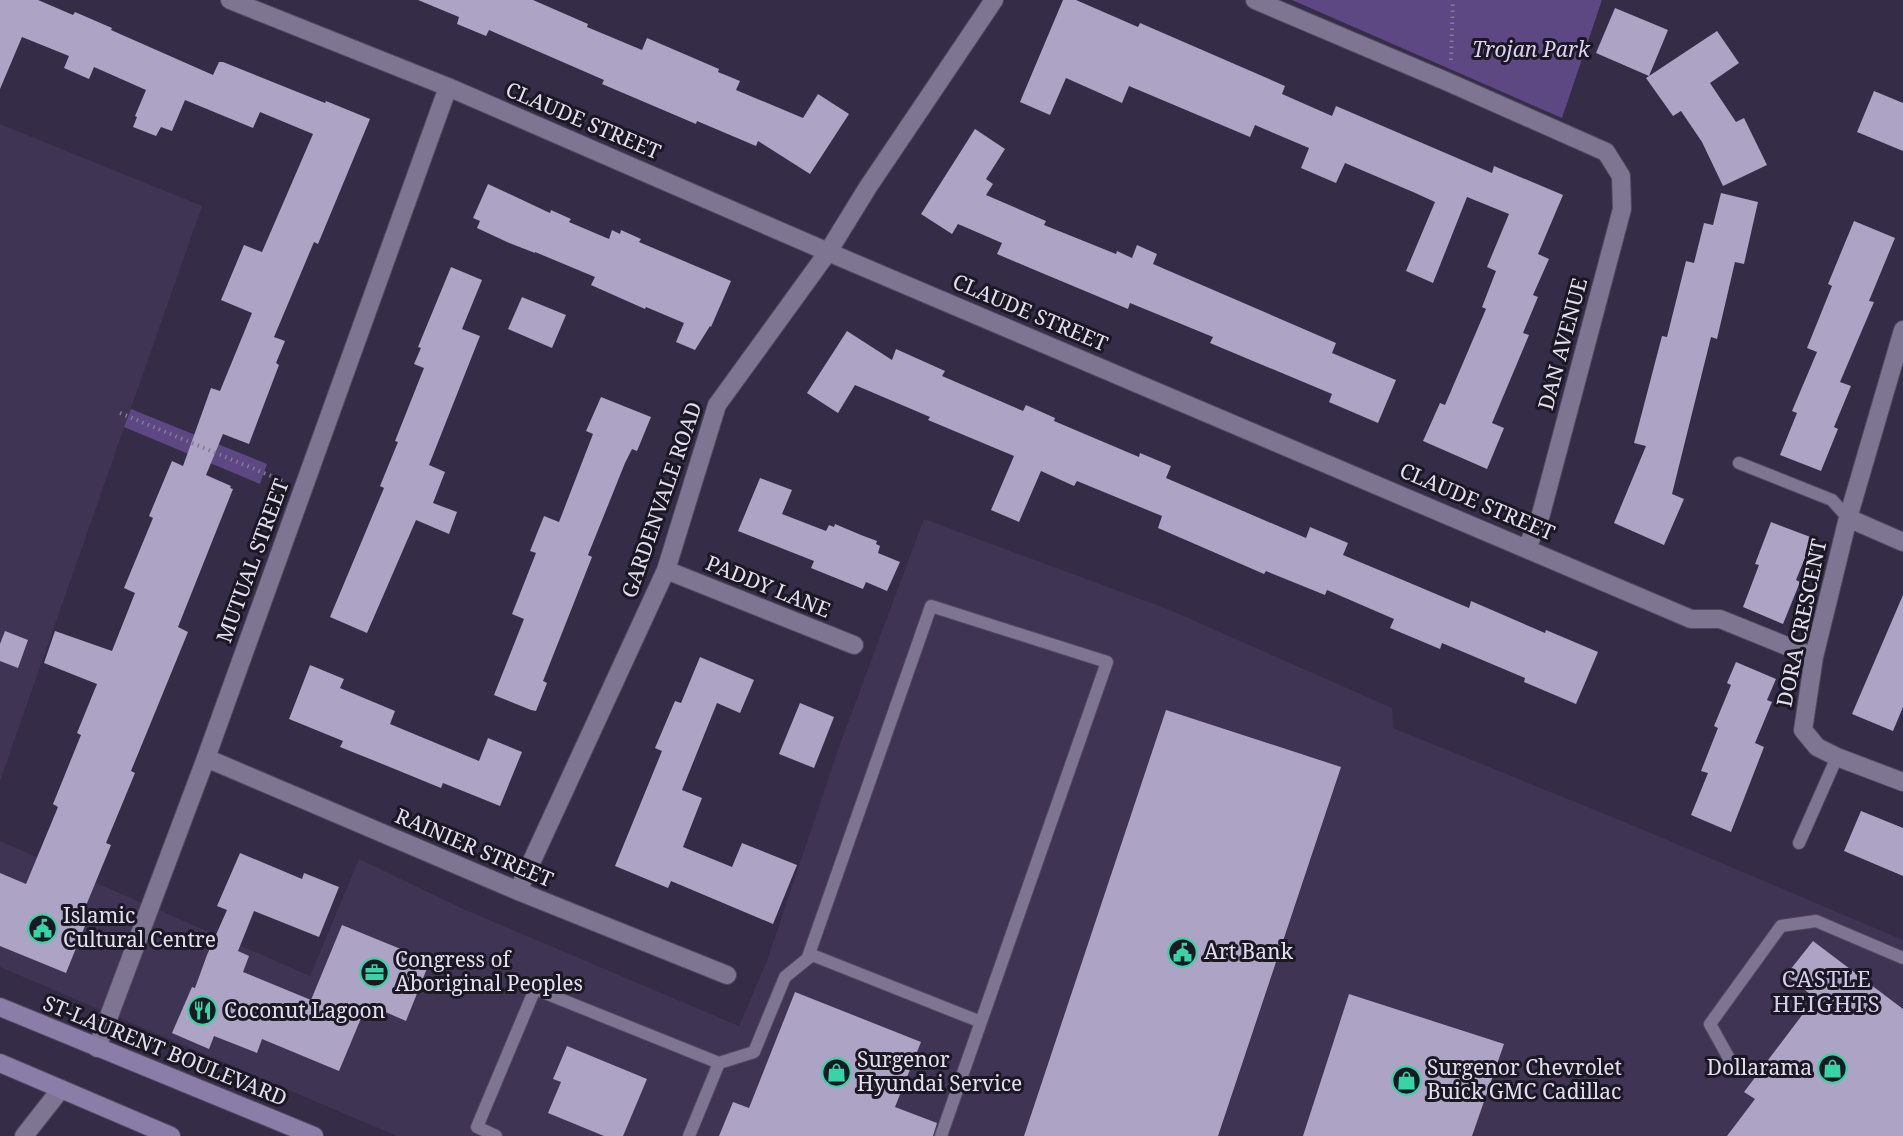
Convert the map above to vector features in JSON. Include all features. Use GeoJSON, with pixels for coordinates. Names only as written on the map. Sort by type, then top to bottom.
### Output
{"type":"FeatureCollection","features":[{"type":"Feature","properties":{"kind":"main road","name":"ST-LAURENT BOULEVARD"},"geometry":{"type":"LineString","coordinates":[[0,1007],[314,1136]]}},
{"type":"Feature","properties":{"kind":"main road"},"geometry":{"type":"LineString","coordinates":[[0,1063],[171,1136]]}},
{"type":"Feature","properties":{"kind":"street","name":"CLAUDE STREET"},"geometry":{"type":"LineString","coordinates":[[230,0],[448,87],[828,252],[1691,619],[1720,619],[1814,657]]}},
{"type":"Feature","properties":{"kind":"street","name":"GARDENVALE ROAD"},"geometry":{"type":"LineString","coordinates":[[518,891],[666,570],[717,405],[828,252],[868,187],[994,0]]}},
{"type":"Feature","properties":{"kind":"street"},"geometry":{"type":"LineString","coordinates":[[1255,0],[1448,82]]}},
{"type":"Feature","properties":{"kind":"street","name":"DAN AVENUE"},"geometry":{"type":"LineString","coordinates":[[1448,82],[1606,152],[1622,176],[1622,209],[1541,514],[1527,548]]}},
{"type":"Feature","properties":{"kind":"street","name":"MUTUAL STREET"},"geometry":{"type":"LineString","coordinates":[[97,1048],[206,758],[448,87]]}},
{"type":"Feature","properties":{"kind":"street","name":"DORA CRESCENT"},"geometry":{"type":"LineString","coordinates":[[1903,330],[1848,518],[1814,657],[1803,730],[1816,747],[1903,782]]}},
{"type":"Feature","properties":{"kind":"street"},"geometry":{"type":"LineString","coordinates":[[1848,518],[1903,542]]}},
{"type":"Feature","properties":{"kind":"street","name":"PADDY LANE"},"geometry":{"type":"LineString","coordinates":[[666,570],[854,645]]}},
{"type":"Feature","properties":{"kind":"street","name":"RAINIER STREET"},"geometry":{"type":"LineString","coordinates":[[206,758],[518,891],[727,975]]}},
{"type":"Feature","properties":{"kind":"street"},"geometry":{"type":"LineString","coordinates":[[24,1136],[61,1089]]}},
{"type":"Feature","properties":{"kind":"lane"},"geometry":{"type":"LineString","coordinates":[[1739,463],[1832,500],[1848,518]]}},
{"type":"Feature","properties":{"kind":"lane"},"geometry":{"type":"LineString","coordinates":[[808,957],[931,606],[1107,663],[940,1136]]}},
{"type":"Feature","properties":{"kind":"lane"},"geometry":{"type":"LineString","coordinates":[[1799,843],[1837,757]]}},
{"type":"Feature","properties":{"kind":"lane"},"geometry":{"type":"LineString","coordinates":[[1731,1062],[1710,1024],[1781,926],[1816,921],[1903,958]]}},
{"type":"Feature","properties":{"kind":"lane"},"geometry":{"type":"LineString","coordinates":[[496,1136],[477,1127],[535,989],[719,1062],[754,1052],[785,977],[812,955],[981,1022]]}},
{"type":"Feature","properties":{"kind":"lane"},"geometry":{"type":"LineString","coordinates":[[689,1136],[719,1062]]}},
{"type":"Feature","properties":{"kind":"path"},"geometry":{"type":"LineString","coordinates":[[1448,82],[1453,44],[1453,0]]}},
{"type":"Feature","properties":{"kind":"path"},"geometry":{"type":"LineString","coordinates":[[120,412],[303,489]]}},
{"type":"Feature","properties":{"kind":"shaded area"},"geometry":{"type":"Polygon","coordinates":[[[0,124],[202,206],[0,781],[0,124]]]}},
{"type":"Feature","properties":{"kind":"shaded area"},"geometry":{"type":"Polygon","coordinates":[[[924,519],[1170,610],[1392,708],[1393,728],[1634,826],[1903,940],[1903,1136],[397,1136],[0,967],[0,841],[310,976],[359,859],[461,908],[739,1026],[767,961],[840,744],[924,519]]]}},
{"type":"Feature","properties":{"kind":"green space","name":"Trojan Park"},"geometry":{"type":"Polygon","coordinates":[[[1292,0],[1602,0],[1562,118],[1292,0]]]}},
{"type":"Feature","properties":{"kind":"green space"},"geometry":{"type":"Polygon","coordinates":[[[131,409],[267,464],[260,484],[124,427],[131,409]]]}},
{"type":"Feature","properties":{"kind":"building"},"geometry":{"type":"Polygon","coordinates":[[[0,0],[38,0],[73,15],[75,12],[213,75],[219,62],[223,62],[370,119],[318,244],[314,242],[274,337],[285,341],[276,363],[279,365],[249,444],[223,434],[206,475],[233,489],[178,627],[188,632],[131,771],[135,773],[106,843],[111,845],[85,908],[91,911],[66,973],[0,946],[0,873],[26,884],[58,807],[53,804],[81,735],[77,733],[97,684],[44,663],[55,631],[112,651],[135,593],[124,588],[153,518],[149,516],[172,461],[183,466],[211,388],[220,391],[252,313],[221,300],[244,245],[262,252],[313,134],[260,112],[253,128],[185,100],[172,131],[161,127],[156,136],[133,127],[146,90],[94,67],[89,79],[64,68],[69,56],[22,37],[0,89],[0,0]]]}},
{"type":"Feature","properties":{"kind":"building"},"geometry":{"type":"Polygon","coordinates":[[[418,0],[533,0],[588,24],[587,27],[642,50],[647,38],[719,69],[718,72],[740,81],[736,90],[803,118],[818,94],[849,114],[810,174],[758,141],[756,146],[697,121],[696,124],[602,84],[604,80],[489,30],[486,36],[457,24],[459,17],[418,0]]]}},
{"type":"Feature","properties":{"kind":"building"},"geometry":{"type":"Polygon","coordinates":[[[1063,0],[1076,0],[1138,27],[1140,23],[1285,86],[1282,94],[1332,116],[1336,106],[1492,173],[1494,166],[1563,195],[1538,254],[1549,259],[1533,295],[1538,297],[1523,333],[1529,335],[1492,423],[1504,428],[1487,469],[1423,441],[1440,403],[1445,405],[1486,309],[1482,307],[1496,271],[1487,267],[1509,214],[1467,197],[1433,283],[1406,271],[1435,202],[1413,192],[1345,163],[1336,183],[1301,168],[1309,148],[1255,125],[1250,137],[1129,86],[1122,103],[1066,78],[1050,115],[1020,102],[1063,0]]]}},
{"type":"Feature","properties":{"kind":"building"},"geometry":{"type":"Polygon","coordinates":[[[1615,8],[1668,30],[1649,76],[1596,53],[1615,8]]]}},
{"type":"Feature","properties":{"kind":"building"},"geometry":{"type":"Polygon","coordinates":[[[1717,31],[1739,63],[1710,83],[1736,122],[1744,118],[1767,165],[1723,186],[1702,142],[1681,111],[1673,116],[1646,78],[1717,31]]]}},
{"type":"Feature","properties":{"kind":"building"},"geometry":{"type":"Polygon","coordinates":[[[1874,91],[1903,103],[1903,151],[1857,132],[1874,91]]]}},
{"type":"Feature","properties":{"kind":"building"},"geometry":{"type":"Polygon","coordinates":[[[975,129],[1005,149],[986,179],[993,184],[986,195],[1046,221],[1044,225],[1116,254],[1117,251],[1132,258],[1137,245],[1157,254],[1153,264],[1336,343],[1332,353],[1396,380],[1378,423],[1329,402],[1332,394],[1210,343],[1213,337],[1130,303],[1128,309],[1030,268],[997,254],[1002,243],[958,224],[952,234],[921,214],[975,129]]]}},
{"type":"Feature","properties":{"kind":"building"},"geometry":{"type":"Polygon","coordinates":[[[488,184],[550,213],[551,210],[571,219],[569,222],[609,239],[612,230],[620,234],[621,230],[641,239],[639,242],[731,281],[711,327],[695,350],[676,342],[684,323],[591,285],[595,277],[477,228],[480,221],[473,218],[488,184]]]}},
{"type":"Feature","properties":{"kind":"building"},"geometry":{"type":"Polygon","coordinates":[[[1721,193],[1758,202],[1744,264],[1735,262],[1717,339],[1711,337],[1672,494],[1684,499],[1664,545],[1614,523],[1646,446],[1634,443],[1662,336],[1667,337],[1686,261],[1694,263],[1704,223],[1713,225],[1721,193]]]}},
{"type":"Feature","properties":{"kind":"building"},"geometry":{"type":"Polygon","coordinates":[[[1854,221],[1895,238],[1869,301],[1874,302],[1840,382],[1851,386],[1834,427],[1838,429],[1821,471],[1780,455],[1797,413],[1792,411],[1817,352],[1807,348],[1832,286],[1828,284],[1854,221]]]}},
{"type":"Feature","properties":{"kind":"building"},"geometry":{"type":"Polygon","coordinates":[[[451,267],[482,280],[462,329],[480,336],[429,465],[445,472],[433,503],[457,512],[449,534],[416,520],[367,633],[330,617],[384,488],[380,486],[398,442],[395,441],[424,368],[414,364],[421,348],[418,347],[451,267]]]}},
{"type":"Feature","properties":{"kind":"building"},"geometry":{"type":"Polygon","coordinates":[[[522,297],[566,315],[552,348],[508,329],[522,297]]]}},
{"type":"Feature","properties":{"kind":"building"},"geometry":{"type":"Polygon","coordinates":[[[847,331],[892,360],[896,349],[945,371],[942,376],[1023,411],[1026,405],[1055,418],[1054,421],[1139,457],[1140,453],[1171,466],[1166,478],[1306,538],[1310,527],[1348,543],[1343,555],[1469,608],[1471,601],[1545,633],[1546,630],[1598,652],[1576,704],[1524,682],[1525,678],[1442,643],[1440,649],[1390,628],[1394,619],[1327,590],[1325,595],[1266,571],[1264,574],[1158,528],[1162,516],[1077,481],[1074,486],[1041,471],[1019,522],[991,510],[1014,456],[928,420],[930,417],[855,385],[838,413],[807,393],[847,331]]]}},
{"type":"Feature","properties":{"kind":"building"},"geometry":{"type":"Polygon","coordinates":[[[601,397],[651,417],[637,451],[632,449],[625,463],[588,555],[592,557],[543,681],[547,683],[536,711],[531,710],[494,695],[524,619],[512,614],[536,553],[530,551],[544,516],[559,522],[593,434],[586,431],[601,397]]]}},
{"type":"Feature","properties":{"kind":"building"},"geometry":{"type":"Polygon","coordinates":[[[760,478],[792,490],[782,514],[826,531],[829,525],[834,527],[835,524],[877,541],[876,544],[880,546],[878,553],[900,562],[887,591],[866,582],[863,589],[811,568],[814,561],[738,531],[760,478]]]}},
{"type":"Feature","properties":{"kind":"building"},"geometry":{"type":"Polygon","coordinates":[[[1771,522],[1813,538],[1796,580],[1800,582],[1783,624],[1743,607],[1759,565],[1755,564],[1771,522]]]}},
{"type":"Feature","properties":{"kind":"building"},"geometry":{"type":"Polygon","coordinates":[[[1903,595],[1903,707],[1893,731],[1852,714],[1903,595]]]}},
{"type":"Feature","properties":{"kind":"building"},"geometry":{"type":"Polygon","coordinates":[[[5,631],[28,640],[18,668],[0,661],[0,644],[5,631]]]}},
{"type":"Feature","properties":{"kind":"building"},"geometry":{"type":"Polygon","coordinates":[[[700,657],[754,680],[740,713],[717,703],[682,790],[702,798],[683,847],[732,867],[742,843],[797,865],[773,924],[671,881],[668,888],[615,866],[662,751],[655,748],[675,701],[681,703],[700,657]]]}},
{"type":"Feature","properties":{"kind":"building"},"geometry":{"type":"Polygon","coordinates":[[[1736,662],[1776,679],[1767,700],[1772,702],[1755,743],[1764,747],[1731,832],[1691,815],[1708,773],[1701,771],[1718,728],[1714,726],[1731,685],[1727,683],[1736,662]]]}},
{"type":"Feature","properties":{"kind":"building"},"geometry":{"type":"Polygon","coordinates":[[[310,665],[344,679],[340,688],[395,711],[390,724],[479,761],[488,738],[522,752],[500,806],[443,783],[441,788],[340,747],[343,741],[289,719],[310,665]]]}},
{"type":"Feature","properties":{"kind":"building"},"geometry":{"type":"Polygon","coordinates":[[[800,703],[834,717],[814,768],[779,754],[800,703]]]}},
{"type":"Feature","properties":{"kind":"building","name":"Art Bank"},"geometry":{"type":"Polygon","coordinates":[[[1166,710],[1341,767],[1218,1136],[1024,1136],[1166,710]]]}},
{"type":"Feature","properties":{"kind":"building"},"geometry":{"type":"Polygon","coordinates":[[[1861,811],[1903,828],[1903,876],[1844,851],[1861,811]]]}},
{"type":"Feature","properties":{"kind":"building"},"geometry":{"type":"Polygon","coordinates":[[[240,853],[302,879],[304,873],[339,887],[319,937],[254,911],[238,951],[249,956],[243,972],[311,1000],[342,925],[430,961],[406,1021],[367,1004],[339,1071],[262,1039],[257,1053],[214,1036],[209,1049],[172,1033],[192,987],[195,988],[227,910],[217,906],[240,853]]]}},
{"type":"Feature","properties":{"kind":"building"},"geometry":{"type":"Polygon","coordinates":[[[1813,941],[1903,1009],[1903,1136],[1727,1136],[1755,1099],[1744,1092],[1815,998],[1786,975],[1813,941]]]}},
{"type":"Feature","properties":{"kind":"building","name":"Surgenor Hyundai Service"},"geometry":{"type":"Polygon","coordinates":[[[795,992],[921,1042],[895,1107],[937,1123],[933,1136],[719,1136],[733,1102],[749,1108],[795,992]]]}},
{"type":"Feature","properties":{"kind":"building","name":"Surgenor Chevrolet Buick GMC Cadillac"},"geometry":{"type":"Polygon","coordinates":[[[1349,994],[1504,1044],[1472,1136],[1303,1136],[1349,994]]]}},
{"type":"Feature","properties":{"kind":"building"},"geometry":{"type":"Polygon","coordinates":[[[567,1046],[647,1079],[623,1136],[604,1136],[548,1113],[561,1082],[553,1079],[567,1046]]]}},
{"type":"Feature","properties":{"kind":"place","name":"Islamic Cultural Centre"},"geometry":{"type":"Point","coordinates":[42,928]}},
{"type":"Feature","properties":{"kind":"place","name":"Art Bank"},"geometry":{"type":"Point","coordinates":[1183,952]}},
{"type":"Feature","properties":{"kind":"place","name":"Congress of Aboriginal Peoples"},"geometry":{"type":"Point","coordinates":[374,972]}},
{"type":"Feature","properties":{"kind":"place","name":"Coconut Lagoon"},"geometry":{"type":"Point","coordinates":[203,1011]}},
{"type":"Feature","properties":{"kind":"place","name":"Dollarama"},"geometry":{"type":"Point","coordinates":[1833,1068]}},
{"type":"Feature","properties":{"kind":"place","name":"Surgenor Hyundai Service"},"geometry":{"type":"Point","coordinates":[836,1072]}},
{"type":"Feature","properties":{"kind":"place","name":"Surgenor Chevrolet Buick GMC Cadillac"},"geometry":{"type":"Point","coordinates":[1406,1080]}},
{"type":"Feature","properties":{"kind":"district","name":"CASTLE HEIGHTS"},"geometry":{"type":"Point","coordinates":[1827,992]}}]}
